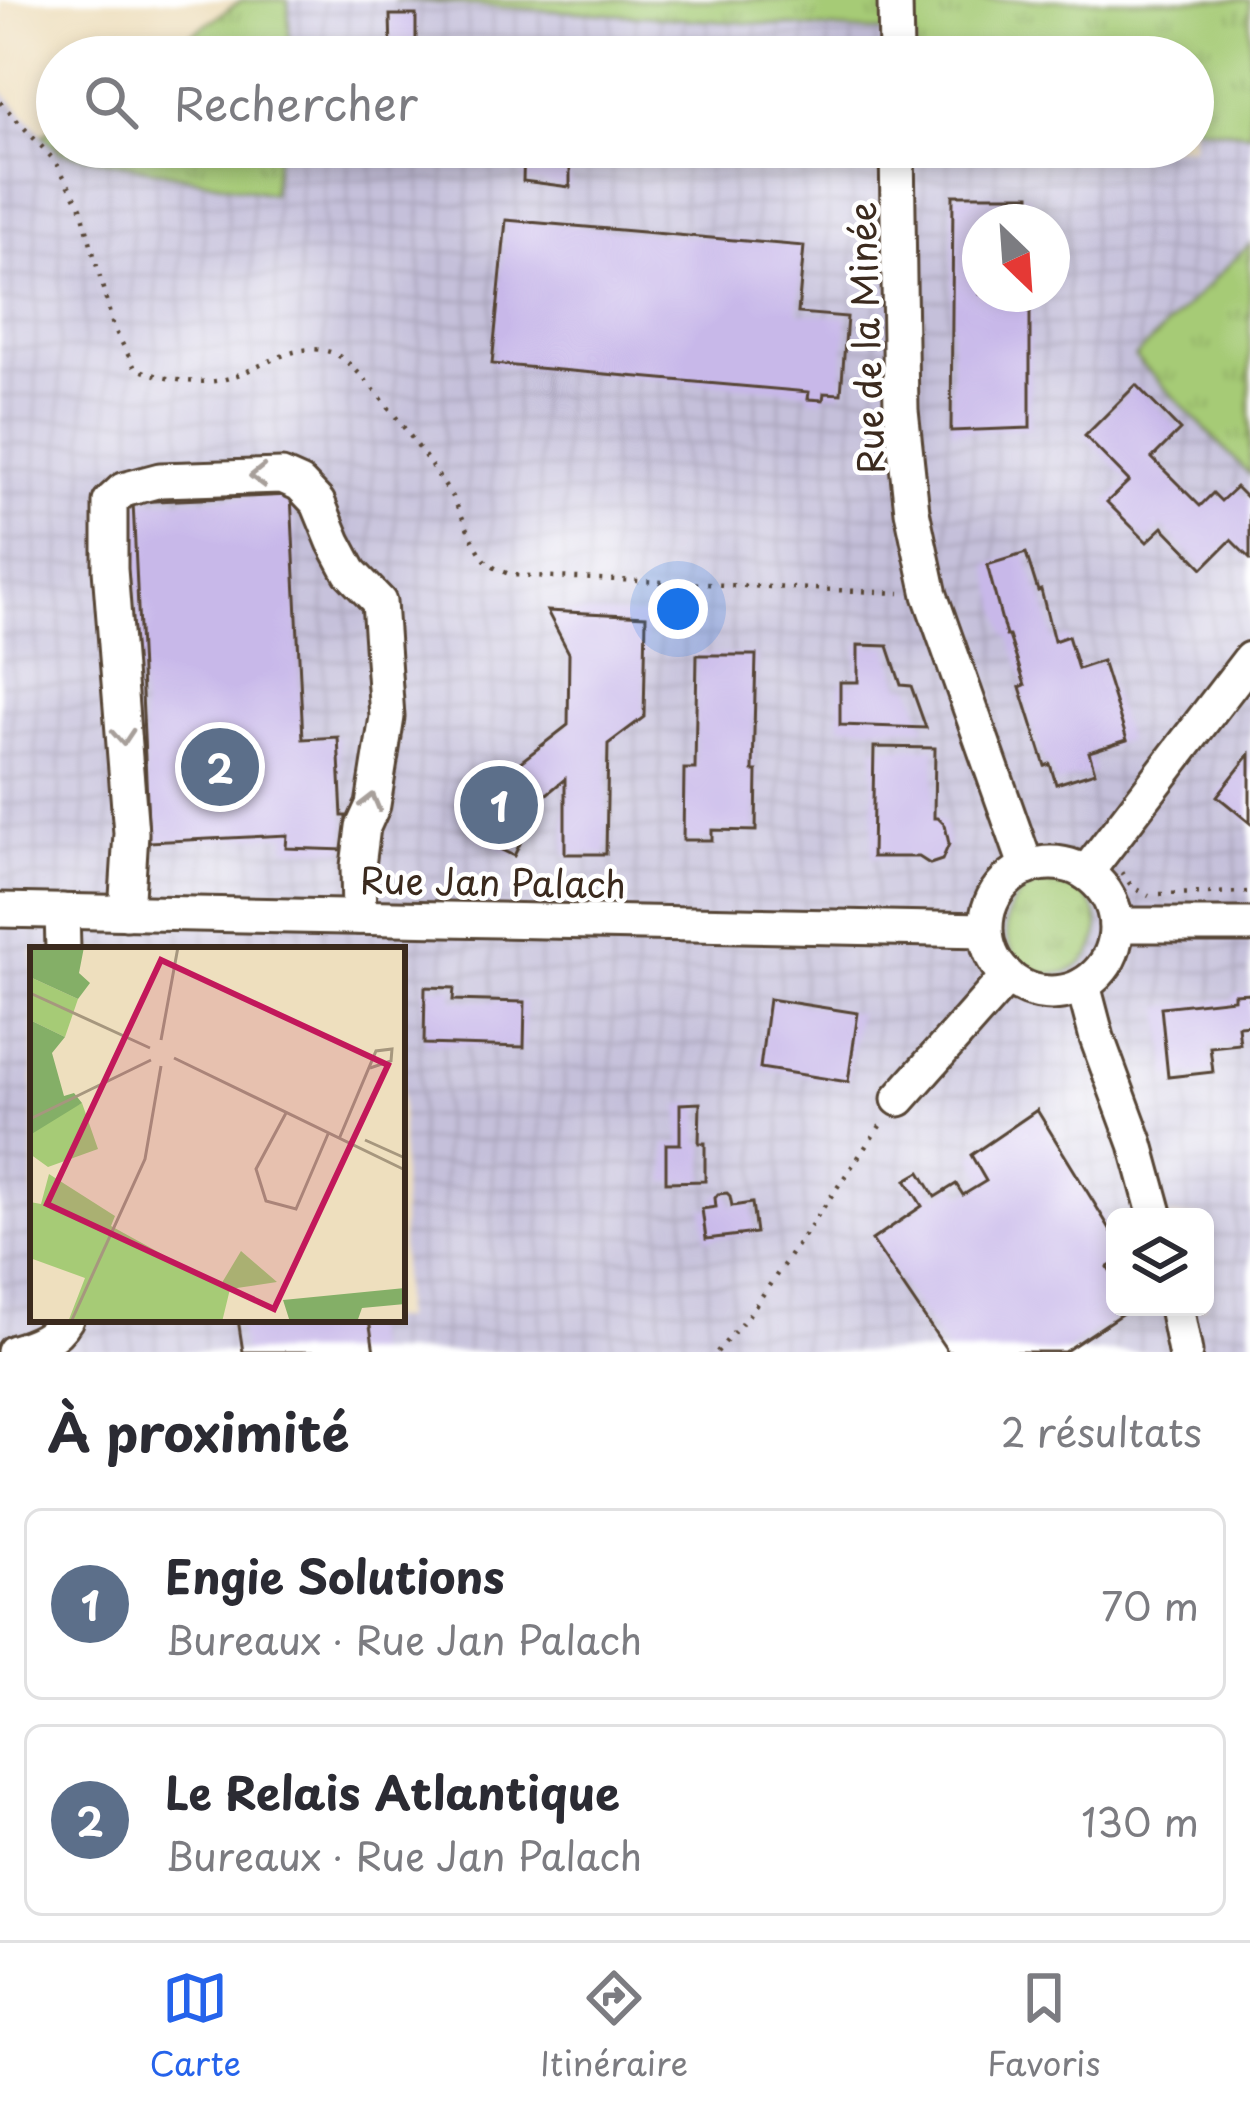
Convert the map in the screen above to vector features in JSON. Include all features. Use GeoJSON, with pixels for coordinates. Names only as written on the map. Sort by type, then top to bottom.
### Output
{"type":"FeatureCollection","features":[{"type":"Feature","properties":{"kind":"street"},"geometry":{"type":"LineString","coordinates":[[895,0],[896,36]]}},
{"type":"Feature","properties":{"kind":"street","name":"Rue de la Minée"},"geometry":{"type":"LineString","coordinates":[[897,168],[901,410],[913,512],[930,595],[1027,868]]}},
{"type":"Feature","properties":{"kind":"street"},"geometry":{"type":"LineString","coordinates":[[126,913],[131,833],[110,569],[110,502],[123,490],[160,480],[282,476],[310,492],[350,572],[379,602],[387,717],[373,805],[363,827],[359,917]]}},
{"type":"Feature","properties":{"kind":"street"},"geometry":{"type":"LineString","coordinates":[[1100,868],[1250,659]]}},
{"type":"Feature","properties":{"kind":"street"},"geometry":{"type":"LineString","coordinates":[[1047,863],[1100,868],[1116,925],[1115,943],[1097,974],[1083,985],[1052,993],[1021,986],[1007,976],[995,962],[985,930],[998,890],[1027,868],[1047,863]]}},
{"type":"Feature","properties":{"kind":"street","name":"Rue Jan Palach"},"geometry":{"type":"LineString","coordinates":[[0,910],[985,930]]}},
{"type":"Feature","properties":{"kind":"street"},"geometry":{"type":"LineString","coordinates":[[62,911],[63,947]]}},
{"type":"Feature","properties":{"kind":"street"},"geometry":{"type":"LineString","coordinates":[[1116,925],[1250,925]]}},
{"type":"Feature","properties":{"kind":"street"},"geometry":{"type":"LineString","coordinates":[[899,1099],[1007,976]]}},
{"type":"Feature","properties":{"kind":"street"},"geometry":{"type":"LineString","coordinates":[[1083,985],[1154,1208]]}},
{"type":"Feature","properties":{"kind":"street"},"geometry":{"type":"LineString","coordinates":[[1178,1316],[1185,1352]]}},
{"type":"Feature","properties":{"kind":"street"},"geometry":{"type":"LineString","coordinates":[[14,1352],[45,1341],[63,1322]]}},
{"type":"Feature","properties":{"kind":"street"},"geometry":{"type":"LineString","coordinates":[[76,1322],[78,1352]]}},
{"type":"Feature","properties":{"kind":"path"},"geometry":{"type":"LineString","coordinates":[[0,103],[36,141]]}},
{"type":"Feature","properties":{"kind":"path"},"geometry":{"type":"LineString","coordinates":[[59,168],[81,208],[113,326],[135,368],[162,379],[217,381],[306,349],[341,357],[364,379],[427,461],[488,564],[511,575],[930,595]]}},
{"type":"Feature","properties":{"kind":"path"},"geometry":{"type":"LineString","coordinates":[[1100,868],[1148,896],[1250,892]]}},
{"type":"Feature","properties":{"kind":"path"},"geometry":{"type":"LineString","coordinates":[[717,1352],[748,1316],[899,1099]]}},
{"type":"Feature","properties":{"kind":"shaded area"},"geometry":{"type":"Polygon","coordinates":[[[288,0],[394,0],[915,36],[289,36],[288,0]]]}},
{"type":"Feature","properties":{"kind":"shaded area"},"geometry":{"type":"Polygon","coordinates":[[[0,88],[36,127],[36,168],[145,168],[272,193],[275,168],[1214,168],[1214,129],[1250,133],[1250,244],[1135,357],[1250,475],[1250,1352],[0,1352],[0,88]]]}},
{"type":"Feature","properties":{"kind":"green space"},"geometry":{"type":"Polygon","coordinates":[[[242,0],[288,0],[289,36],[189,36],[242,0]]]}},
{"type":"Feature","properties":{"kind":"green space"},"geometry":{"type":"Polygon","coordinates":[[[394,0],[1250,0],[1250,133],[1214,129],[1214,36],[915,34],[394,0]]]}},
{"type":"Feature","properties":{"kind":"green space"},"geometry":{"type":"Polygon","coordinates":[[[143,168],[275,168],[272,194],[143,168]]]}},
{"type":"Feature","properties":{"kind":"green space"},"geometry":{"type":"Polygon","coordinates":[[[1250,244],[1250,475],[1135,357],[1250,244]]]}},
{"type":"Feature","properties":{"kind":"green space"},"geometry":{"type":"Polygon","coordinates":[[[1052,882],[1084,896],[1098,928],[1084,960],[1052,974],[1020,960],[1006,928],[1020,896],[1052,882]]]}},
{"type":"Feature","properties":{"kind":"building"},"geometry":{"type":"Polygon","coordinates":[[[390,15],[416,15],[416,36],[391,36],[390,15]]]}},
{"type":"Feature","properties":{"kind":"building"},"geometry":{"type":"Polygon","coordinates":[[[523,168],[570,168],[570,187],[523,181],[523,168]]]}},
{"type":"Feature","properties":{"kind":"building"},"geometry":{"type":"Polygon","coordinates":[[[953,195],[1030,195],[1030,204],[962,204],[962,312],[1030,312],[1030,428],[951,431],[953,195]]]}},
{"type":"Feature","properties":{"kind":"building"},"geometry":{"type":"Polygon","coordinates":[[[506,220],[804,246],[798,313],[847,317],[841,394],[808,399],[809,392],[492,364],[506,220]]]}},
{"type":"Feature","properties":{"kind":"building"},"geometry":{"type":"Polygon","coordinates":[[[1136,385],[1180,430],[1152,458],[1200,506],[1213,493],[1221,501],[1236,487],[1250,501],[1250,559],[1231,540],[1203,568],[1163,527],[1147,542],[1107,502],[1129,481],[1085,436],[1136,385]]]}},
{"type":"Feature","properties":{"kind":"building"},"geometry":{"type":"Polygon","coordinates":[[[291,495],[303,739],[338,737],[345,850],[286,848],[287,835],[149,842],[133,502],[291,495]]]}},
{"type":"Feature","properties":{"kind":"building"},"geometry":{"type":"Polygon","coordinates":[[[1026,553],[1054,641],[1068,636],[1078,669],[1102,661],[1127,740],[1089,752],[1095,772],[1056,784],[1050,764],[1045,766],[1020,687],[1025,685],[987,565],[1026,553]]]}},
{"type":"Feature","properties":{"kind":"building"},"geometry":{"type":"Polygon","coordinates":[[[547,611],[646,616],[644,717],[608,744],[606,854],[565,854],[565,779],[542,798],[514,856],[476,837],[510,770],[568,725],[569,653],[547,611]]]}},
{"type":"Feature","properties":{"kind":"building"},"geometry":{"type":"Polygon","coordinates":[[[858,645],[888,646],[901,685],[911,686],[926,728],[840,725],[840,682],[858,682],[858,645]]]}},
{"type":"Feature","properties":{"kind":"building"},"geometry":{"type":"Polygon","coordinates":[[[697,655],[756,655],[756,831],[712,830],[712,840],[683,840],[684,769],[695,769],[697,655]]]}},
{"type":"Feature","properties":{"kind":"building"},"geometry":{"type":"Polygon","coordinates":[[[874,747],[935,748],[934,818],[945,825],[949,844],[942,860],[930,864],[919,857],[872,857],[874,747]]]}},
{"type":"Feature","properties":{"kind":"building"},"geometry":{"type":"Polygon","coordinates":[[[1250,754],[1250,823],[1217,796],[1250,754]]]}},
{"type":"Feature","properties":{"kind":"building"},"geometry":{"type":"Polygon","coordinates":[[[425,987],[454,988],[453,1000],[525,1002],[524,1047],[424,1044],[425,987]]]}},
{"type":"Feature","properties":{"kind":"building"},"geometry":{"type":"Polygon","coordinates":[[[1250,993],[1250,1025],[1238,1026],[1240,1044],[1210,1047],[1213,1072],[1168,1077],[1161,1007],[1250,993]]]}},
{"type":"Feature","properties":{"kind":"building"},"geometry":{"type":"Polygon","coordinates":[[[769,999],[858,1013],[848,1082],[760,1068],[769,999]]]}},
{"type":"Feature","properties":{"kind":"building"},"geometry":{"type":"Polygon","coordinates":[[[700,1103],[705,1181],[666,1182],[666,1144],[680,1144],[680,1104],[700,1103]]]}},
{"type":"Feature","properties":{"kind":"building"},"geometry":{"type":"Polygon","coordinates":[[[1037,1110],[1106,1222],[1106,1316],[1118,1316],[1064,1352],[948,1352],[872,1240],[922,1206],[906,1180],[920,1172],[935,1197],[956,1184],[963,1195],[986,1181],[971,1155],[1037,1110]]]}},
{"type":"Feature","properties":{"kind":"building"},"geometry":{"type":"Polygon","coordinates":[[[727,1193],[732,1206],[752,1203],[756,1233],[706,1239],[702,1209],[716,1207],[718,1194],[727,1193]]]}},
{"type":"Feature","properties":{"kind":"building"},"geometry":{"type":"Polygon","coordinates":[[[238,1322],[369,1322],[374,1352],[243,1352],[238,1322]]]}},
{"type":"Feature","properties":{"kind":"place","name":"Le Relais Atlantique"},"geometry":{"type":"Point","coordinates":[220,767]}},
{"type":"Feature","properties":{"kind":"place","name":"Engie Solutions"},"geometry":{"type":"Point","coordinates":[499,805]}}]}
